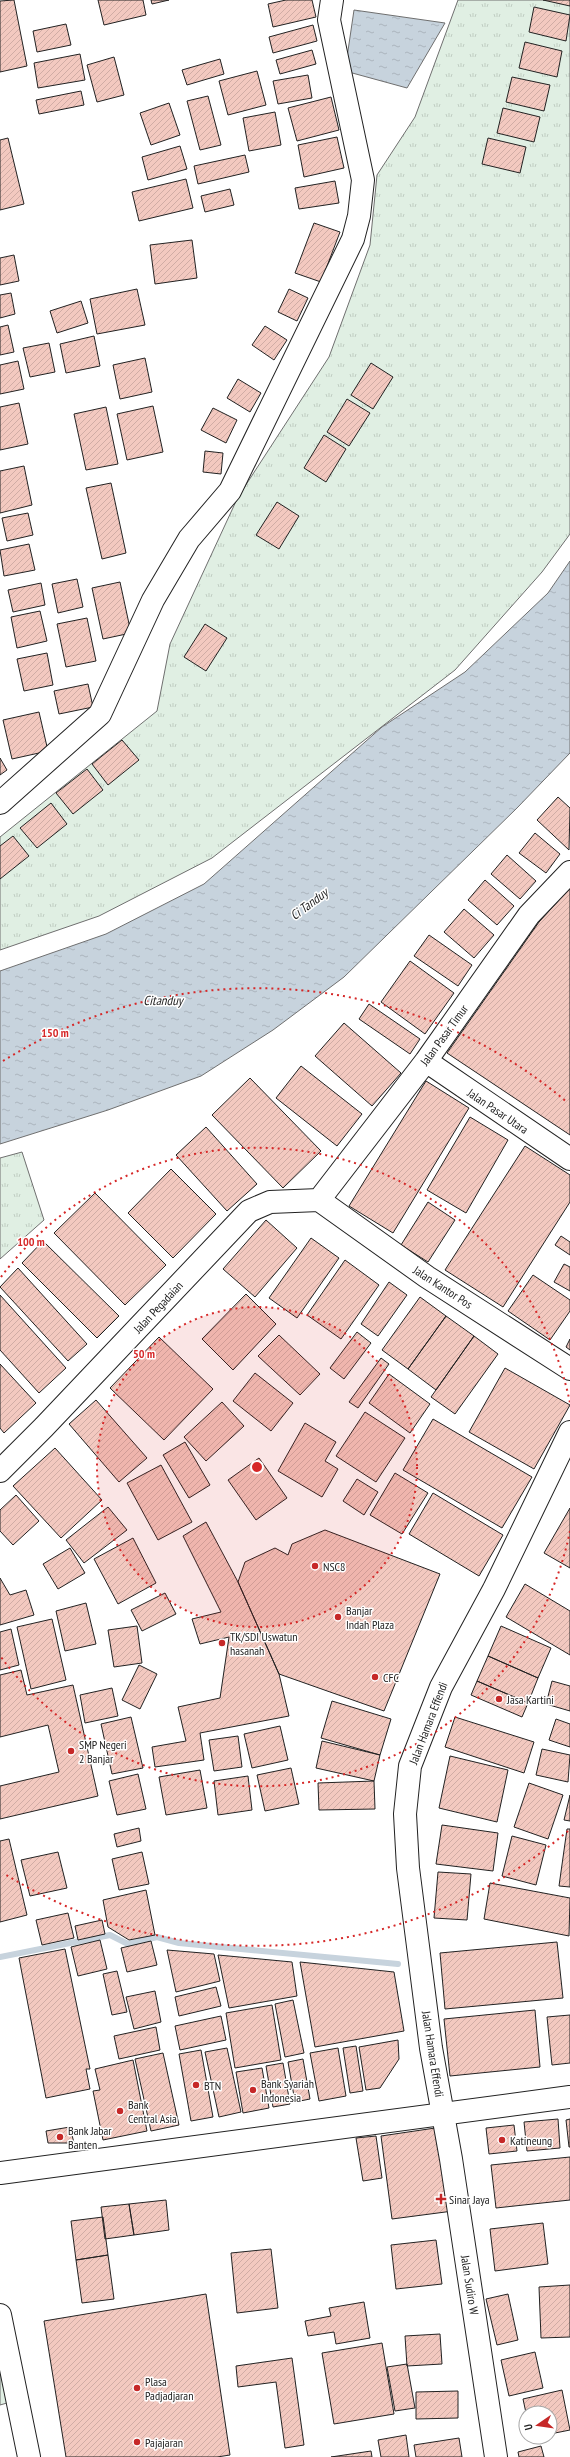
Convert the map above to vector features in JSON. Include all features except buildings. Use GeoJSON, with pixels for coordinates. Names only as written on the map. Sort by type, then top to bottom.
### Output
{"type":"FeatureCollection","features":[{"type":"Feature","properties":{"kind":"main road"},"geometry":{"type":"LineString","coordinates":[[0,804],[100,714],[153,600],[189,539],[230,491],[353,239],[359,216],[363,180],[329,20],[332,0]]}},
{"type":"Feature","properties":{"kind":"main road","name":"Jalan Pasar Timur"},"geometry":{"type":"LineString","coordinates":[[319,1200],[426,1062],[529,915],[570,872]]}},
{"type":"Feature","properties":{"kind":"main road","name":"Jalan Pasar Utara"},"geometry":{"type":"LineString","coordinates":[[426,1062],[570,1159]]}},
{"type":"Feature","properties":{"kind":"main road","name":"Jalan Kantor Pos"},"geometry":{"type":"LineString","coordinates":[[319,1200],[427,1277],[570,1369]]}},
{"type":"Feature","properties":{"kind":"main road","name":"Jalan Pegadaian"},"geometry":{"type":"LineString","coordinates":[[0,1471],[44,1427],[249,1211],[270,1202],[319,1200]]}},
{"type":"Feature","properties":{"kind":"main road","name":"Jalan Hamara Effendi"},"geometry":{"type":"LineString","coordinates":[[442,2113],[431,2048],[408,1868],[405,1814],[410,1766],[440,1687],[494,1589],[570,1432]]}},
{"type":"Feature","properties":{"kind":"main road"},"geometry":{"type":"LineString","coordinates":[[0,2173],[570,2097]]}},
{"type":"Feature","properties":{"kind":"main road","name":"Jalan Sudiro W"},"geometry":{"type":"LineString","coordinates":[[442,2113],[496,2457]]}},
{"type":"Feature","properties":{"kind":"main road"},"geometry":{"type":"LineString","coordinates":[[0,2315],[29,2457]]}},
{"type":"Feature","properties":{"kind":"green space"},"geometry":{"type":"Polygon","coordinates":[[[458,0],[570,0],[570,534],[542,572],[455,670],[212,858],[99,916],[0,950],[0,837],[157,711],[170,644],[238,497],[329,357],[370,245],[377,175],[415,117],[458,0]]]}},
{"type":"Feature","properties":{"kind":"green space"},"geometry":{"type":"Polygon","coordinates":[[[22,1152],[44,1220],[0,1259],[0,1158],[22,1152]]]}},
{"type":"Feature","properties":{"kind":"green space"},"geometry":{"type":"Polygon","coordinates":[[[0,2369],[7,2403],[0,2405],[0,2369]]]}},
{"type":"Feature","properties":{"kind":"water"},"geometry":{"type":"Polygon","coordinates":[[[354,10],[445,23],[407,88],[345,71],[354,10]]]}},
{"type":"Feature","properties":{"kind":"water","name":"Citanduy"},"geometry":{"type":"Polygon","coordinates":[[[570,561],[570,753],[517,808],[344,977],[273,1030],[201,1076],[108,1110],[0,1144],[0,971],[106,934],[204,884],[382,727],[465,672],[548,593],[570,561]]]}},
{"type":"Feature","properties":{"kind":"waterway"},"geometry":{"type":"LineString","coordinates":[[0,1957],[110,1935],[128,1944],[157,1937],[179,1943],[398,1964]]}},
{"type":"Feature","properties":{"kind":"place","name":"NSC8"},"geometry":{"type":"Point","coordinates":[315,1566]}},
{"type":"Feature","properties":{"kind":"place","name":"Banjar Indah Plaza"},"geometry":{"type":"Point","coordinates":[338,1617]}},
{"type":"Feature","properties":{"kind":"place","name":"TK/SDI Uswatun hasanah"},"geometry":{"type":"Point","coordinates":[222,1643]}},
{"type":"Feature","properties":{"kind":"place","name":"CFC"},"geometry":{"type":"Point","coordinates":[375,1677]}},
{"type":"Feature","properties":{"kind":"place","name":"Jasa Kartini"},"geometry":{"type":"Point","coordinates":[499,1699]}},
{"type":"Feature","properties":{"kind":"place","name":"SMP Negeri 2 Banjar"},"geometry":{"type":"Point","coordinates":[71,1751]}},
{"type":"Feature","properties":{"kind":"place","name":"BTN"},"geometry":{"type":"Point","coordinates":[196,2085]}},
{"type":"Feature","properties":{"kind":"place","name":"Bank Syariah Indonesia"},"geometry":{"type":"Point","coordinates":[253,2090]}},
{"type":"Feature","properties":{"kind":"place","name":"Bank Central Asia"},"geometry":{"type":"Point","coordinates":[120,2111]}},
{"type":"Feature","properties":{"kind":"place","name":"Bank Jabar Banten"},"geometry":{"type":"Point","coordinates":[60,2137]}},
{"type":"Feature","properties":{"kind":"place","name":"Katineung"},"geometry":{"type":"Point","coordinates":[502,2140]}},
{"type":"Feature","properties":{"kind":"place","name":"Sinar Jaya"},"geometry":{"type":"Point","coordinates":[441,2199]}},
{"type":"Feature","properties":{"kind":"place","name":"Plasa Padjadjaran"},"geometry":{"type":"Point","coordinates":[137,2388]}},
{"type":"Feature","properties":{"kind":"place","name":"Pajajaran"},"geometry":{"type":"Point","coordinates":[137,2442]}},
{"type":"Feature","properties":{"kind":"water label","name":"Ci Tanduy"},"geometry":{"type":"Point","coordinates":[309,904]}}]}
